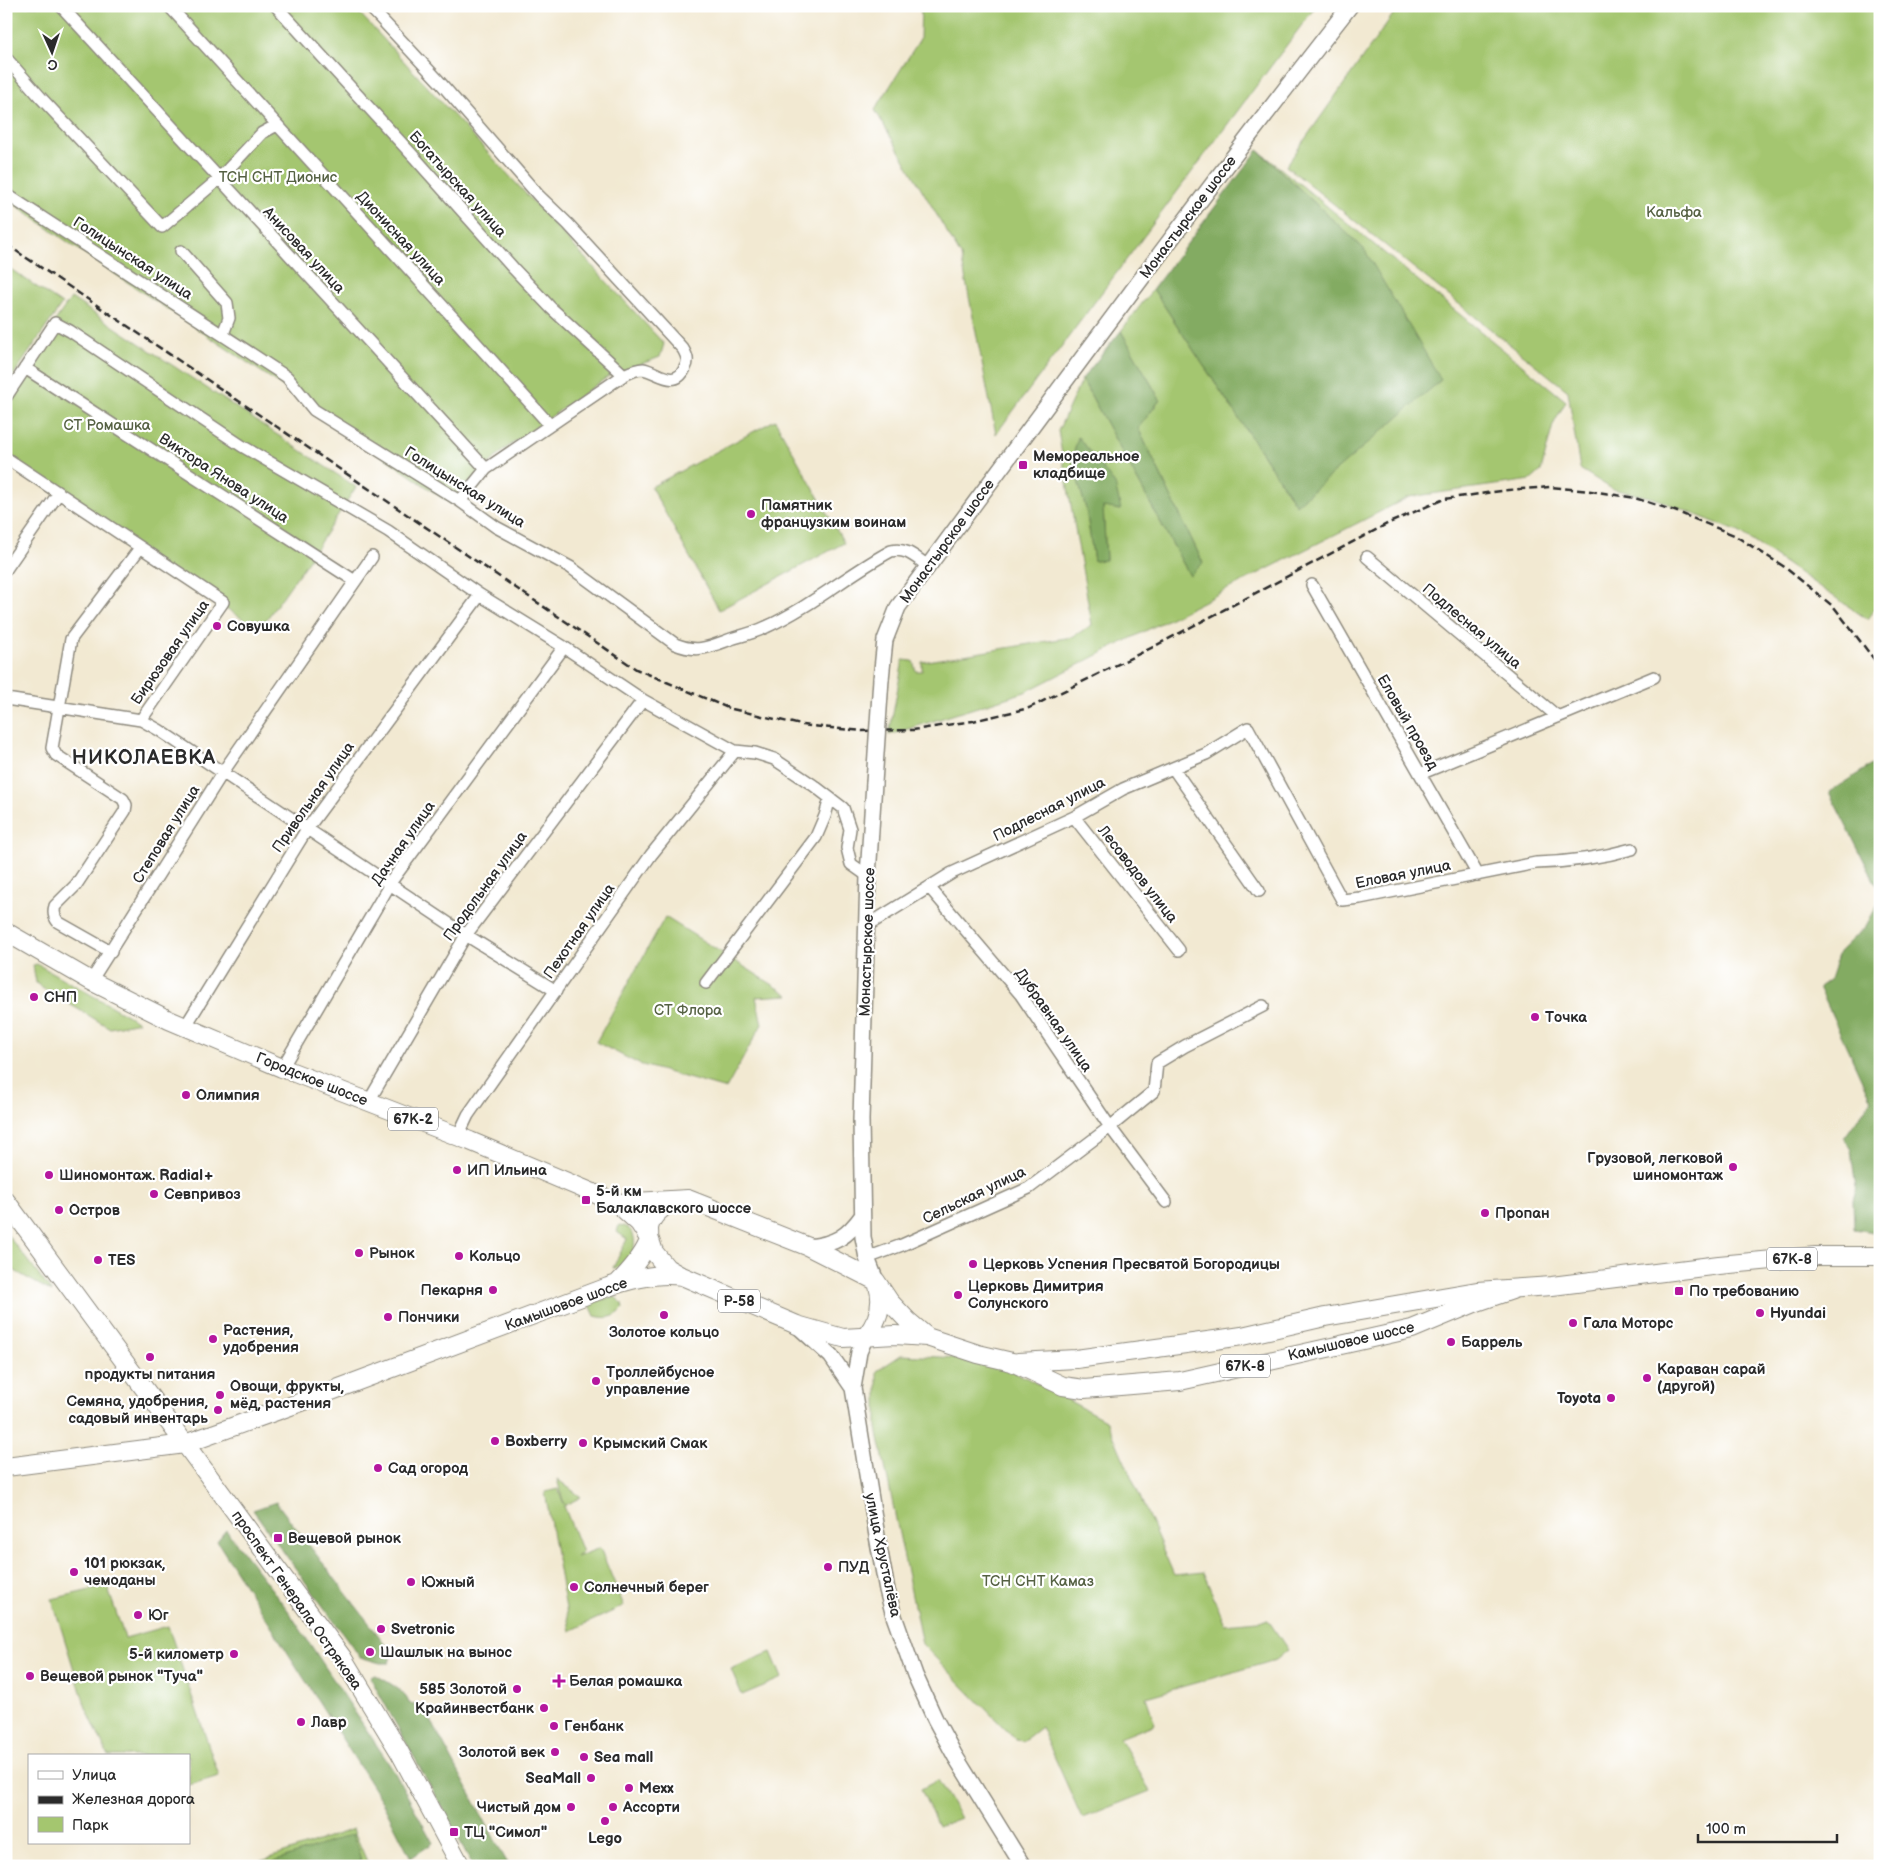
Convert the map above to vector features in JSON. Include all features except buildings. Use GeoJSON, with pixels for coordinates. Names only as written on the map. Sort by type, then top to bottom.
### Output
{"type":"FeatureCollection","features":[{"type":"Feature","properties":{"kind":"main road","name":"Монастырское шоссе"},"geometry":{"type":"LineString","coordinates":[[866,1336],[874,1327],[880,1304],[880,1292],[867,1258],[863,1238],[861,1120],[868,876],[885,640],[898,607],[928,566],[1131,292],[1286,87],[1350,6]]}},
{"type":"Feature","properties":{"kind":"main road","name":"Городское шоссе"},"geometry":{"type":"LineString","coordinates":[[6,932],[91,980],[185,1027],[282,1068],[458,1136],[617,1203],[639,1224],[650,1240],[654,1252],[667,1268],[682,1276]]}},
{"type":"Feature","properties":{"kind":"main road"},"geometry":{"type":"LineString","coordinates":[[617,1284],[644,1252],[650,1240],[649,1227],[653,1217],[660,1209],[680,1199]]}},
{"type":"Feature","properties":{"kind":"main road"},"geometry":{"type":"LineString","coordinates":[[617,1203],[688,1199],[809,1247],[876,1281]]}},
{"type":"Feature","properties":{"kind":"main road","name":"проспект Генерала Острякова"},"geometry":{"type":"LineString","coordinates":[[6,1201],[342,1658],[398,1752],[461,1866]]}},
{"type":"Feature","properties":{"kind":"main road"},"geometry":{"type":"LineString","coordinates":[[809,1247],[825,1245],[840,1239],[853,1229],[862,1216]]}},
{"type":"Feature","properties":{"kind":"main road","name":"Камышовое шоссе"},"geometry":{"type":"LineString","coordinates":[[1012,1362],[1076,1359],[1242,1336],[1325,1317],[1477,1291],[1512,1290],[1719,1265],[1816,1256],[1880,1256]]}},
{"type":"Feature","properties":{"kind":"main road","name":"Камышовое шоссе"},"geometry":{"type":"LineString","coordinates":[[8,1467],[185,1444],[617,1284],[653,1276],[670,1274],[682,1276],[798,1325],[843,1338],[866,1336],[927,1337],[978,1354],[1012,1362],[1063,1386],[1084,1389],[1180,1381],[1412,1329],[1477,1302],[1512,1290]]}},
{"type":"Feature","properties":{"kind":"main road","name":"67К-8"},"geometry":{"type":"LineString","coordinates":[[876,1281],[890,1302],[927,1337]]}},
{"type":"Feature","properties":{"kind":"main road"},"geometry":{"type":"LineString","coordinates":[[798,1325],[831,1356],[853,1388]]}},
{"type":"Feature","properties":{"kind":"main road","name":"улица Хрусталёва"},"geometry":{"type":"LineString","coordinates":[[866,1336],[859,1352],[853,1388],[887,1590],[909,1658],[924,1696],[951,1749],[1023,1866]]}},
{"type":"Feature","properties":{"kind":"street","name":"Анисовая улица"},"geometry":{"type":"LineString","coordinates":[[61,6],[486,469]]}},
{"type":"Feature","properties":{"kind":"street","name":"Дионисная улица"},"geometry":{"type":"LineString","coordinates":[[170,6],[549,424]]}},
{"type":"Feature","properties":{"kind":"street","name":"Богатырская улица"},"geometry":{"type":"LineString","coordinates":[[276,6],[514,269],[557,314],[624,375]]}},
{"type":"Feature","properties":{"kind":"street"},"geometry":{"type":"LineString","coordinates":[[369,6],[438,80],[539,196],[575,232],[680,346],[686,355],[686,367],[678,376],[672,379],[666,379],[643,369],[624,375],[610,386],[549,424],[486,469],[460,501]]}},
{"type":"Feature","properties":{"kind":"street"},"geometry":{"type":"LineString","coordinates":[[6,58],[48,106],[162,227],[219,179],[262,133],[277,125]]}},
{"type":"Feature","properties":{"kind":"street","name":"Голицынская улица"},"geometry":{"type":"LineString","coordinates":[[6,194],[287,376],[314,410],[460,501],[496,527],[570,567],[675,644],[698,650],[766,627],[801,608],[891,551],[902,550],[907,552],[928,566]]}},
{"type":"Feature","properties":{"kind":"street"},"geometry":{"type":"LineString","coordinates":[[181,250],[227,303],[229,318],[223,334]]}},
{"type":"Feature","properties":{"kind":"street"},"geometry":{"type":"LineString","coordinates":[[8,392],[55,322],[242,446],[388,531],[480,595],[564,647],[643,700],[735,751],[755,753],[774,759],[843,808],[850,829],[847,848],[851,864],[868,876]]}},
{"type":"Feature","properties":{"kind":"street","name":"Виктора Янова улица"},"geometry":{"type":"LineString","coordinates":[[25,368],[356,581]]}},
{"type":"Feature","properties":{"kind":"street"},"geometry":{"type":"LineString","coordinates":[[6,458],[140,548],[71,639],[52,745],[54,753],[122,799],[126,805],[125,812],[76,885],[55,906],[54,910],[55,919],[58,922],[111,952]]}},
{"type":"Feature","properties":{"kind":"street"},"geometry":{"type":"LineString","coordinates":[[6,569],[58,494]]}},
{"type":"Feature","properties":{"kind":"street","name":"Бирюзовая улица"},"geometry":{"type":"LineString","coordinates":[[140,548],[223,602],[141,720]]}},
{"type":"Feature","properties":{"kind":"street","name":"Степовая улица"},"geometry":{"type":"LineString","coordinates":[[91,980],[111,952],[223,772],[372,557]]}},
{"type":"Feature","properties":{"kind":"street","name":"Подлесная улица"},"geometry":{"type":"LineString","coordinates":[[1367,557],[1558,717]]}},
{"type":"Feature","properties":{"kind":"street","name":"Еловый проезд"},"geometry":{"type":"LineString","coordinates":[[1312,585],[1478,875]]}},
{"type":"Feature","properties":{"kind":"street","name":"Привольная улица"},"geometry":{"type":"LineString","coordinates":[[185,1027],[306,829],[480,595]]}},
{"type":"Feature","properties":{"kind":"street","name":"Дачная улица"},"geometry":{"type":"LineString","coordinates":[[282,1068],[390,885],[564,647]]}},
{"type":"Feature","properties":{"kind":"street"},"geometry":{"type":"LineString","coordinates":[[1420,774],[1654,677]]}},
{"type":"Feature","properties":{"kind":"street"},"geometry":{"type":"LineString","coordinates":[[6,699],[141,720],[223,772],[390,885],[556,991]]}},
{"type":"Feature","properties":{"kind":"street","name":"Продольная улица"},"geometry":{"type":"LineString","coordinates":[[369,1101],[466,934],[643,700]]}},
{"type":"Feature","properties":{"kind":"street","name":"Подлесная улица"},"geometry":{"type":"LineString","coordinates":[[868,925],[952,873],[1074,817],[1123,789],[1206,754],[1248,728]]}},
{"type":"Feature","properties":{"kind":"street","name":"Еловая улица"},"geometry":{"type":"LineString","coordinates":[[1248,728],[1342,900],[1536,863],[1565,862],[1603,857],[1632,849]]}},
{"type":"Feature","properties":{"kind":"street","name":"Пехотная улица"},"geometry":{"type":"LineString","coordinates":[[458,1136],[468,1115],[651,855],[735,751]]}},
{"type":"Feature","properties":{"kind":"street"},"geometry":{"type":"LineString","coordinates":[[1173,768],[1259,891]]}},
{"type":"Feature","properties":{"kind":"street"},"geometry":{"type":"LineString","coordinates":[[706,984],[816,837],[830,798]]}},
{"type":"Feature","properties":{"kind":"street","name":"Лесоводов улица"},"geometry":{"type":"LineString","coordinates":[[1074,817],[1179,950]]}},
{"type":"Feature","properties":{"kind":"street","name":"Дубравная улица"},"geometry":{"type":"LineString","coordinates":[[929,887],[1021,995],[1110,1127],[1166,1202]]}},
{"type":"Feature","properties":{"kind":"street","name":"Сельская улица"},"geometry":{"type":"LineString","coordinates":[[867,1258],[902,1245],[1028,1188],[1110,1127],[1154,1091],[1158,1063],[1185,1046],[1263,1006]]}},
{"type":"Feature","properties":{"kind":"green space","name":"ТСН СНТ Дионис"},"geometry":{"type":"Polygon","coordinates":[[[6,6],[353,6],[664,344],[660,357],[609,376],[505,449],[459,492],[451,504],[281,385],[72,245],[6,198],[6,6]]]}},
{"type":"Feature","properties":{"kind":"green space"},"geometry":{"type":"Polygon","coordinates":[[[921,6],[1316,6],[996,434],[961,256],[875,110],[920,39],[921,6]]]}},
{"type":"Feature","properties":{"kind":"green space","name":"Кальфа"},"geometry":{"type":"Polygon","coordinates":[[[1399,6],[1880,6],[1880,601],[1867,619],[1739,532],[1654,498],[1612,489],[1580,469],[1568,391],[1286,166],[1399,6]]]}},
{"type":"Feature","properties":{"kind":"green space"},"geometry":{"type":"Polygon","coordinates":[[[1258,150],[1566,401],[1553,425],[1541,471],[1531,480],[1409,497],[1025,692],[889,735],[903,660],[913,661],[916,671],[922,671],[922,662],[1072,637],[1092,625],[1058,431],[1082,379],[1190,576],[1203,563],[1138,428],[1160,400],[1121,331],[1153,289],[1296,505],[1364,249],[1258,150]],[[1072,459],[1086,509],[1094,561],[1106,559],[1103,506],[1120,510],[1072,459]]]}},
{"type":"Feature","properties":{"kind":"green space"},"geometry":{"type":"Polygon","coordinates":[[[1258,150],[1364,249],[1441,380],[1296,505],[1153,289],[1258,150]]]}},
{"type":"Feature","properties":{"kind":"green space"},"geometry":{"type":"Polygon","coordinates":[[[6,266],[62,304],[6,386],[6,266]]]}},
{"type":"Feature","properties":{"kind":"green space","name":"СТ Ромашка"},"geometry":{"type":"Polygon","coordinates":[[[71,298],[356,487],[310,558],[259,630],[6,460],[6,391],[71,298]]]}},
{"type":"Feature","properties":{"kind":"green space"},"geometry":{"type":"Polygon","coordinates":[[[1121,331],[1160,400],[1138,428],[1203,563],[1190,576],[1082,379],[1121,331]]]}},
{"type":"Feature","properties":{"kind":"green space"},"geometry":{"type":"Polygon","coordinates":[[[775,420],[844,543],[719,610],[651,487],[775,420]]]}},
{"type":"Feature","properties":{"kind":"green space"},"geometry":{"type":"Polygon","coordinates":[[[1078,437],[1115,484],[1121,510],[1103,507],[1106,560],[1094,561],[1086,509],[1072,459],[1078,437]]]}},
{"type":"Feature","properties":{"kind":"green space"},"geometry":{"type":"Polygon","coordinates":[[[1873,764],[1880,773],[1880,892],[1829,792],[1873,764]]]}},
{"type":"Feature","properties":{"kind":"green space"},"geometry":{"type":"Polygon","coordinates":[[[1880,900],[1880,1233],[1854,1229],[1853,1200],[1856,1189],[1851,1150],[1844,1138],[1871,1100],[1819,987],[1830,979],[1839,952],[1866,926],[1880,900]]]}},
{"type":"Feature","properties":{"kind":"green space","name":"СТ Флора"},"geometry":{"type":"Polygon","coordinates":[[[665,917],[789,995],[756,997],[762,1024],[726,1089],[639,1064],[596,1042],[665,917]]]}},
{"type":"Feature","properties":{"kind":"green space"},"geometry":{"type":"Polygon","coordinates":[[[37,964],[139,1022],[110,1028],[36,983],[33,965],[37,964]]]}},
{"type":"Feature","properties":{"kind":"green space"},"geometry":{"type":"Polygon","coordinates":[[[619,1225],[627,1227],[632,1233],[634,1248],[627,1262],[621,1267],[613,1268],[627,1239],[617,1232],[619,1225]]]}},
{"type":"Feature","properties":{"kind":"green space"},"geometry":{"type":"Polygon","coordinates":[[[6,1233],[52,1292],[6,1266],[6,1233]]]}},
{"type":"Feature","properties":{"kind":"green space"},"geometry":{"type":"Polygon","coordinates":[[[615,1297],[622,1303],[623,1309],[620,1312],[610,1317],[595,1316],[589,1303],[615,1297]]]}},
{"type":"Feature","properties":{"kind":"green space","name":"ТСН СНТ Камаз"},"geometry":{"type":"Polygon","coordinates":[[[901,1355],[959,1358],[1006,1367],[1107,1421],[1174,1575],[1203,1572],[1225,1624],[1268,1620],[1288,1650],[1276,1660],[1146,1697],[1155,1724],[1120,1738],[1150,1791],[1082,1818],[1041,1727],[1023,1741],[1016,1740],[922,1644],[877,1428],[877,1371],[901,1355]]]}},
{"type":"Feature","properties":{"kind":"green space"},"geometry":{"type":"Polygon","coordinates":[[[557,1479],[581,1497],[564,1506],[582,1552],[576,1557],[600,1548],[624,1606],[570,1631],[545,1492],[558,1489],[564,1504],[557,1479]]]}},
{"type":"Feature","properties":{"kind":"green space"},"geometry":{"type":"Polygon","coordinates":[[[276,1502],[392,1653],[389,1663],[380,1663],[360,1657],[253,1510],[276,1502]]]}},
{"type":"Feature","properties":{"kind":"green space"},"geometry":{"type":"Polygon","coordinates":[[[226,1530],[287,1609],[395,1773],[433,1843],[411,1858],[384,1805],[217,1541],[226,1530]]]}},
{"type":"Feature","properties":{"kind":"green space"},"geometry":{"type":"Polygon","coordinates":[[[107,1586],[125,1638],[168,1626],[219,1776],[190,1785],[190,1754],[107,1754],[86,1708],[52,1599],[107,1586]]]}},
{"type":"Feature","properties":{"kind":"green space"},"geometry":{"type":"Polygon","coordinates":[[[771,1652],[782,1678],[742,1695],[731,1669],[771,1652]]]}},
{"type":"Feature","properties":{"kind":"green space"},"geometry":{"type":"Polygon","coordinates":[[[376,1675],[395,1687],[404,1694],[409,1703],[419,1703],[426,1711],[509,1866],[473,1866],[370,1677],[376,1675]]]}},
{"type":"Feature","properties":{"kind":"green space"},"geometry":{"type":"Polygon","coordinates":[[[938,1780],[961,1818],[938,1827],[921,1789],[938,1780]]]}},
{"type":"Feature","properties":{"kind":"green space"},"geometry":{"type":"Polygon","coordinates":[[[353,1829],[369,1866],[247,1866],[353,1829]]]}},
{"type":"Feature","properties":{"kind":"green space"},"geometry":{"type":"Polygon","coordinates":[[[353,1834],[363,1866],[262,1866],[353,1834]]]}},
{"type":"Feature","properties":{"kind":"railway"},"geometry":{"type":"LineString","coordinates":[[6,244],[636,669],[728,708],[801,725],[862,731],[913,730],[973,721],[1029,708],[1155,646],[1389,523],[1444,499],[1508,490],[1550,487],[1635,498],[1675,511],[1734,535],[1783,566],[1834,607],[1880,667]]}},
{"type":"Feature","properties":{"kind":"place","name":"Мемореальное кладбище"},"geometry":{"type":"Point","coordinates":[1023,465]}},
{"type":"Feature","properties":{"kind":"place","name":"Памятник французким воинам"},"geometry":{"type":"Point","coordinates":[751,514]}},
{"type":"Feature","properties":{"kind":"place","name":"Совушка"},"geometry":{"type":"Point","coordinates":[217,626]}},
{"type":"Feature","properties":{"kind":"place","name":"СНП"},"geometry":{"type":"Point","coordinates":[34,997]}},
{"type":"Feature","properties":{"kind":"place","name":"Точка"},"geometry":{"type":"Point","coordinates":[1535,1017]}},
{"type":"Feature","properties":{"kind":"place","name":"Олимпия"},"geometry":{"type":"Point","coordinates":[186,1095]}},
{"type":"Feature","properties":{"kind":"place","name":"Грузовой, легковой шиномонтаж"},"geometry":{"type":"Point","coordinates":[1733,1167]}},
{"type":"Feature","properties":{"kind":"place","name":"ИП Ильина"},"geometry":{"type":"Point","coordinates":[457,1170]}},
{"type":"Feature","properties":{"kind":"place","name":"Шиномонтаж. Radial+"},"geometry":{"type":"Point","coordinates":[49,1175]}},
{"type":"Feature","properties":{"kind":"place","name":"Севпривоз"},"geometry":{"type":"Point","coordinates":[154,1194]}},
{"type":"Feature","properties":{"kind":"place","name":"5-й км Балаклавского шоссе"},"geometry":{"type":"Point","coordinates":[586,1200]}},
{"type":"Feature","properties":{"kind":"place","name":"Остров"},"geometry":{"type":"Point","coordinates":[59,1210]}},
{"type":"Feature","properties":{"kind":"place","name":"Пропан"},"geometry":{"type":"Point","coordinates":[1485,1213]}},
{"type":"Feature","properties":{"kind":"place","name":"Рынок"},"geometry":{"type":"Point","coordinates":[359,1253]}},
{"type":"Feature","properties":{"kind":"place","name":"Кольцо"},"geometry":{"type":"Point","coordinates":[459,1256]}},
{"type":"Feature","properties":{"kind":"place","name":"TES"},"geometry":{"type":"Point","coordinates":[98,1260]}},
{"type":"Feature","properties":{"kind":"place","name":"Церковь Успения Пресвятой Богородицы"},"geometry":{"type":"Point","coordinates":[973,1264]}},
{"type":"Feature","properties":{"kind":"place","name":"Пекарня"},"geometry":{"type":"Point","coordinates":[493,1290]}},
{"type":"Feature","properties":{"kind":"place","name":"По требованию"},"geometry":{"type":"Point","coordinates":[1679,1291]}},
{"type":"Feature","properties":{"kind":"place","name":"Церковь Димитрия Солунского"},"geometry":{"type":"Point","coordinates":[958,1295]}},
{"type":"Feature","properties":{"kind":"place","name":"Hyundai"},"geometry":{"type":"Point","coordinates":[1760,1313]}},
{"type":"Feature","properties":{"kind":"place","name":"Золотое кольцо"},"geometry":{"type":"Point","coordinates":[664,1315]}},
{"type":"Feature","properties":{"kind":"place","name":"Пончики"},"geometry":{"type":"Point","coordinates":[388,1317]}},
{"type":"Feature","properties":{"kind":"place","name":"Гала Моторс"},"geometry":{"type":"Point","coordinates":[1573,1323]}},
{"type":"Feature","properties":{"kind":"place","name":"Растения, удобрения"},"geometry":{"type":"Point","coordinates":[213,1339]}},
{"type":"Feature","properties":{"kind":"place","name":"Баррель"},"geometry":{"type":"Point","coordinates":[1451,1342]}},
{"type":"Feature","properties":{"kind":"place","name":"продукты питания"},"geometry":{"type":"Point","coordinates":[150,1357]}},
{"type":"Feature","properties":{"kind":"place","name":"Караван сарай (другой)"},"geometry":{"type":"Point","coordinates":[1647,1378]}},
{"type":"Feature","properties":{"kind":"place","name":"Троллейбусное управление"},"geometry":{"type":"Point","coordinates":[596,1381]}},
{"type":"Feature","properties":{"kind":"place","name":"Овощи, фрукты, мёд, растения"},"geometry":{"type":"Point","coordinates":[220,1395]}},
{"type":"Feature","properties":{"kind":"place","name":"Toyota"},"geometry":{"type":"Point","coordinates":[1611,1398]}},
{"type":"Feature","properties":{"kind":"place","name":"Семяна, удобрения, садовый инвентарь"},"geometry":{"type":"Point","coordinates":[218,1410]}},
{"type":"Feature","properties":{"kind":"place","name":"Boxberry"},"geometry":{"type":"Point","coordinates":[495,1441]}},
{"type":"Feature","properties":{"kind":"place","name":"Крымский Смак"},"geometry":{"type":"Point","coordinates":[583,1443]}},
{"type":"Feature","properties":{"kind":"place","name":"Сад огород"},"geometry":{"type":"Point","coordinates":[378,1468]}},
{"type":"Feature","properties":{"kind":"place","name":"Вещевой рынок"},"geometry":{"type":"Point","coordinates":[278,1538]}},
{"type":"Feature","properties":{"kind":"place","name":"ПУД"},"geometry":{"type":"Point","coordinates":[828,1567]}},
{"type":"Feature","properties":{"kind":"place","name":"101 рюкзак, чемоданы"},"geometry":{"type":"Point","coordinates":[74,1572]}},
{"type":"Feature","properties":{"kind":"place","name":"Южный"},"geometry":{"type":"Point","coordinates":[411,1582]}},
{"type":"Feature","properties":{"kind":"place","name":"Солнечный берег"},"geometry":{"type":"Point","coordinates":[574,1587]}},
{"type":"Feature","properties":{"kind":"place","name":"Юг"},"geometry":{"type":"Point","coordinates":[138,1615]}},
{"type":"Feature","properties":{"kind":"place","name":"Svetronic"},"geometry":{"type":"Point","coordinates":[381,1629]}},
{"type":"Feature","properties":{"kind":"place","name":"Шашлык на вынос"},"geometry":{"type":"Point","coordinates":[370,1652]}},
{"type":"Feature","properties":{"kind":"place","name":"5-й километр"},"geometry":{"type":"Point","coordinates":[234,1654]}},
{"type":"Feature","properties":{"kind":"place","name":"Вещевой рынок \"Туча\""},"geometry":{"type":"Point","coordinates":[30,1676]}},
{"type":"Feature","properties":{"kind":"place","name":"Белая ромашка"},"geometry":{"type":"Point","coordinates":[559,1681]}},
{"type":"Feature","properties":{"kind":"place","name":"585 Золотой"},"geometry":{"type":"Point","coordinates":[517,1689]}},
{"type":"Feature","properties":{"kind":"place","name":"Крайинвестбанк"},"geometry":{"type":"Point","coordinates":[544,1708]}},
{"type":"Feature","properties":{"kind":"place","name":"Лавр"},"geometry":{"type":"Point","coordinates":[301,1722]}},
{"type":"Feature","properties":{"kind":"place","name":"Генбанк"},"geometry":{"type":"Point","coordinates":[554,1726]}},
{"type":"Feature","properties":{"kind":"place","name":"Золотой век"},"geometry":{"type":"Point","coordinates":[555,1752]}},
{"type":"Feature","properties":{"kind":"place","name":"Sea mall"},"geometry":{"type":"Point","coordinates":[584,1757]}},
{"type":"Feature","properties":{"kind":"place","name":"SeaMall"},"geometry":{"type":"Point","coordinates":[591,1778]}},
{"type":"Feature","properties":{"kind":"place","name":"Mexx"},"geometry":{"type":"Point","coordinates":[629,1788]}},
{"type":"Feature","properties":{"kind":"place","name":"Чистый дом"},"geometry":{"type":"Point","coordinates":[571,1807]}},
{"type":"Feature","properties":{"kind":"place","name":"Ассорти"},"geometry":{"type":"Point","coordinates":[613,1807]}},
{"type":"Feature","properties":{"kind":"place","name":"Lego"},"geometry":{"type":"Point","coordinates":[605,1821]}},
{"type":"Feature","properties":{"kind":"place","name":"ТЦ \"Симол\""},"geometry":{"type":"Point","coordinates":[454,1832]}},
{"type":"Feature","properties":{"kind":"district","name":"НИКОЛАЕВКА"},"geometry":{"type":"Point","coordinates":[144,757]}}]}
